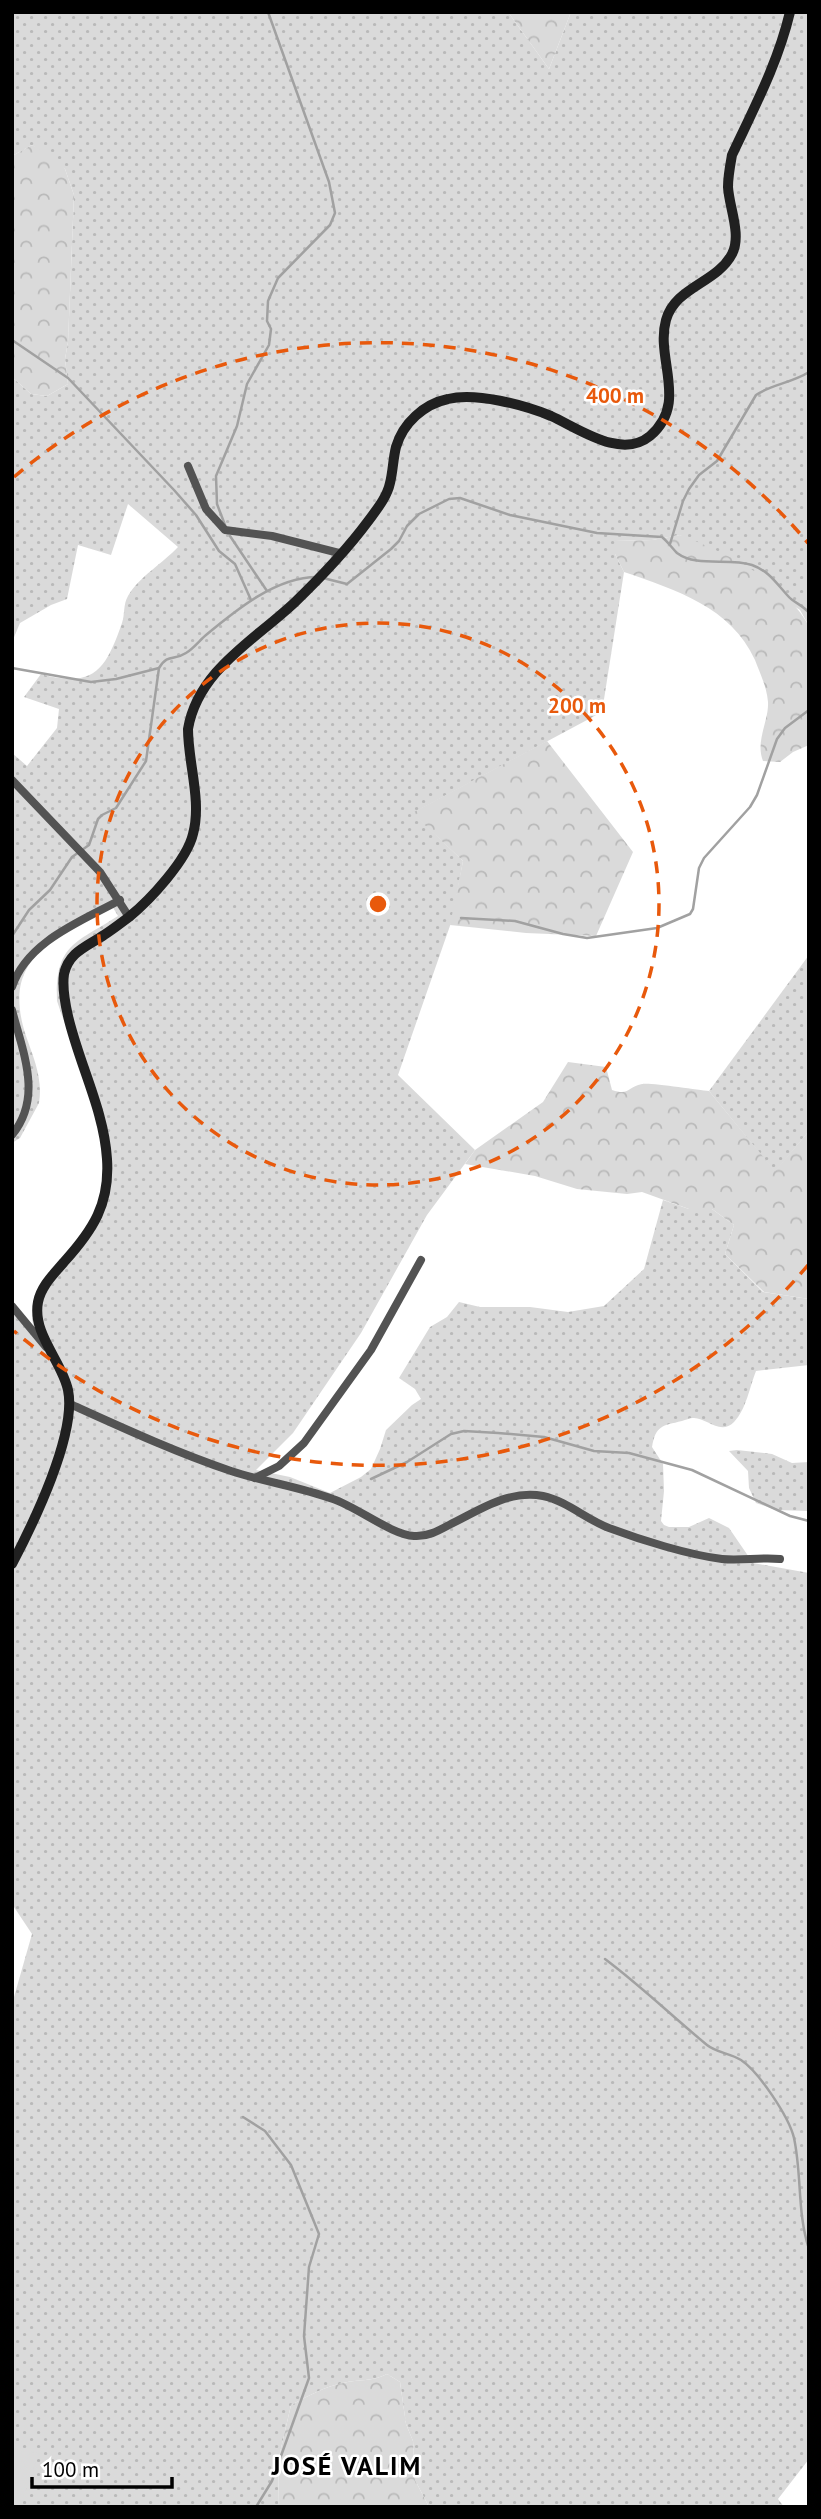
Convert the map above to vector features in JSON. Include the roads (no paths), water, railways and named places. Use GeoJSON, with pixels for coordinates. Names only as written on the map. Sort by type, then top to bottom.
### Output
{"type":"FeatureCollection","features":[{"type":"Feature","properties":{"kind":"main road"},"geometry":{"type":"LineString","coordinates":[[12,1564],[39,1512],[69,1420],[70,1404],[64,1377],[40,1327],[38,1299],[52,1275],[90,1233],[101,1207],[107,1179],[105,1139],[76,1047],[64,997],[64,978],[71,956],[129,917],[171,872],[190,844],[195,830],[196,812],[188,729],[190,716],[202,691],[244,644],[320,577],[369,521],[387,494],[402,431],[416,415],[439,401],[452,397],[473,397],[500,401],[551,416],[576,429],[617,443],[639,442],[658,427],[668,408],[670,390],[665,344],[666,320],[676,302],[716,272],[732,255],[735,241],[728,187],[732,155],[763,94],[790,12]]}},
{"type":"Feature","properties":{"kind":"street"},"geometry":{"type":"LineString","coordinates":[[188,466],[205,509],[225,530],[272,536],[339,553]]}},
{"type":"Feature","properties":{"kind":"street"},"geometry":{"type":"LineString","coordinates":[[12,780],[100,872],[129,917]]}},
{"type":"Feature","properties":{"kind":"street"},"geometry":{"type":"LineString","coordinates":[[12,986],[30,958],[55,936],[79,920],[120,900]]}},
{"type":"Feature","properties":{"kind":"street"},"geometry":{"type":"LineString","coordinates":[[12,1010],[30,1093],[25,1115],[12,1135]]}},
{"type":"Feature","properties":{"kind":"street"},"geometry":{"type":"LineString","coordinates":[[255,1478],[279,1466],[304,1443],[371,1350],[421,1260]]}},
{"type":"Feature","properties":{"kind":"street"},"geometry":{"type":"LineString","coordinates":[[12,1306],[52,1355]]}},
{"type":"Feature","properties":{"kind":"street"},"geometry":{"type":"LineString","coordinates":[[70,1404],[179,1453],[255,1478],[335,1499],[411,1536],[432,1534],[503,1499],[529,1494],[544,1496],[624,1534],[703,1556],[724,1559],[780,1559]]}},
{"type":"Feature","properties":{"kind":"waterway"},"geometry":{"type":"LineString","coordinates":[[225,525],[217,504],[216,476],[237,426],[247,384],[269,345],[271,329],[267,321],[268,301],[278,278],[330,225],[335,213],[329,182],[268,12]]}},
{"type":"Feature","properties":{"kind":"waterway"},"geometry":{"type":"LineString","coordinates":[[12,340],[68,378],[174,490],[196,515],[219,551],[235,564],[251,600]]}},
{"type":"Feature","properties":{"kind":"waterway"},"geometry":{"type":"LineString","coordinates":[[670,544],[689,489],[699,475],[717,461],[756,395],[809,372]]}},
{"type":"Feature","properties":{"kind":"waterway"},"geometry":{"type":"LineString","coordinates":[[323,578],[347,584],[391,549],[419,514],[449,499],[460,498],[510,515],[597,533],[662,537],[677,553],[694,560],[752,565],[768,574],[790,598],[809,613]]}},
{"type":"Feature","properties":{"kind":"waterway"},"geometry":{"type":"LineString","coordinates":[[230,536],[267,591]]}},
{"type":"Feature","properties":{"kind":"waterway"},"geometry":{"type":"LineString","coordinates":[[12,936],[29,910],[50,890],[72,857],[89,845],[98,819],[116,808],[146,761],[159,668],[162,663],[189,651],[218,625],[257,597],[287,583],[317,577]]}},
{"type":"Feature","properties":{"kind":"waterway"},"geometry":{"type":"LineString","coordinates":[[12,668],[91,682],[116,679],[159,668]]}},
{"type":"Feature","properties":{"kind":"waterway"},"geometry":{"type":"LineString","coordinates":[[461,918],[515,921],[587,938],[657,928],[690,914],[699,868],[704,858],[750,807],[777,739],[785,728],[809,710]]}},
{"type":"Feature","properties":{"kind":"waterway"},"geometry":{"type":"LineString","coordinates":[[371,1479],[407,1462],[451,1434],[464,1431],[544,1437],[594,1451],[629,1453],[692,1470],[790,1516],[809,1521]]}},
{"type":"Feature","properties":{"kind":"waterway"},"geometry":{"type":"LineString","coordinates":[[605,1959],[707,2045],[741,2060],[756,2074],[772,2096],[794,2138],[803,2222],[809,2249]]}},
{"type":"Feature","properties":{"kind":"waterway"},"geometry":{"type":"LineString","coordinates":[[243,2117],[265,2131],[291,2165],[319,2234],[309,2267],[304,2336],[309,2378],[272,2481],[256,2507]]}},
{"type":"Feature","properties":{"kind":"district","name":"JOSÉ VALIM"},"geometry":{"type":"Point","coordinates":[347,2465]}}]}
